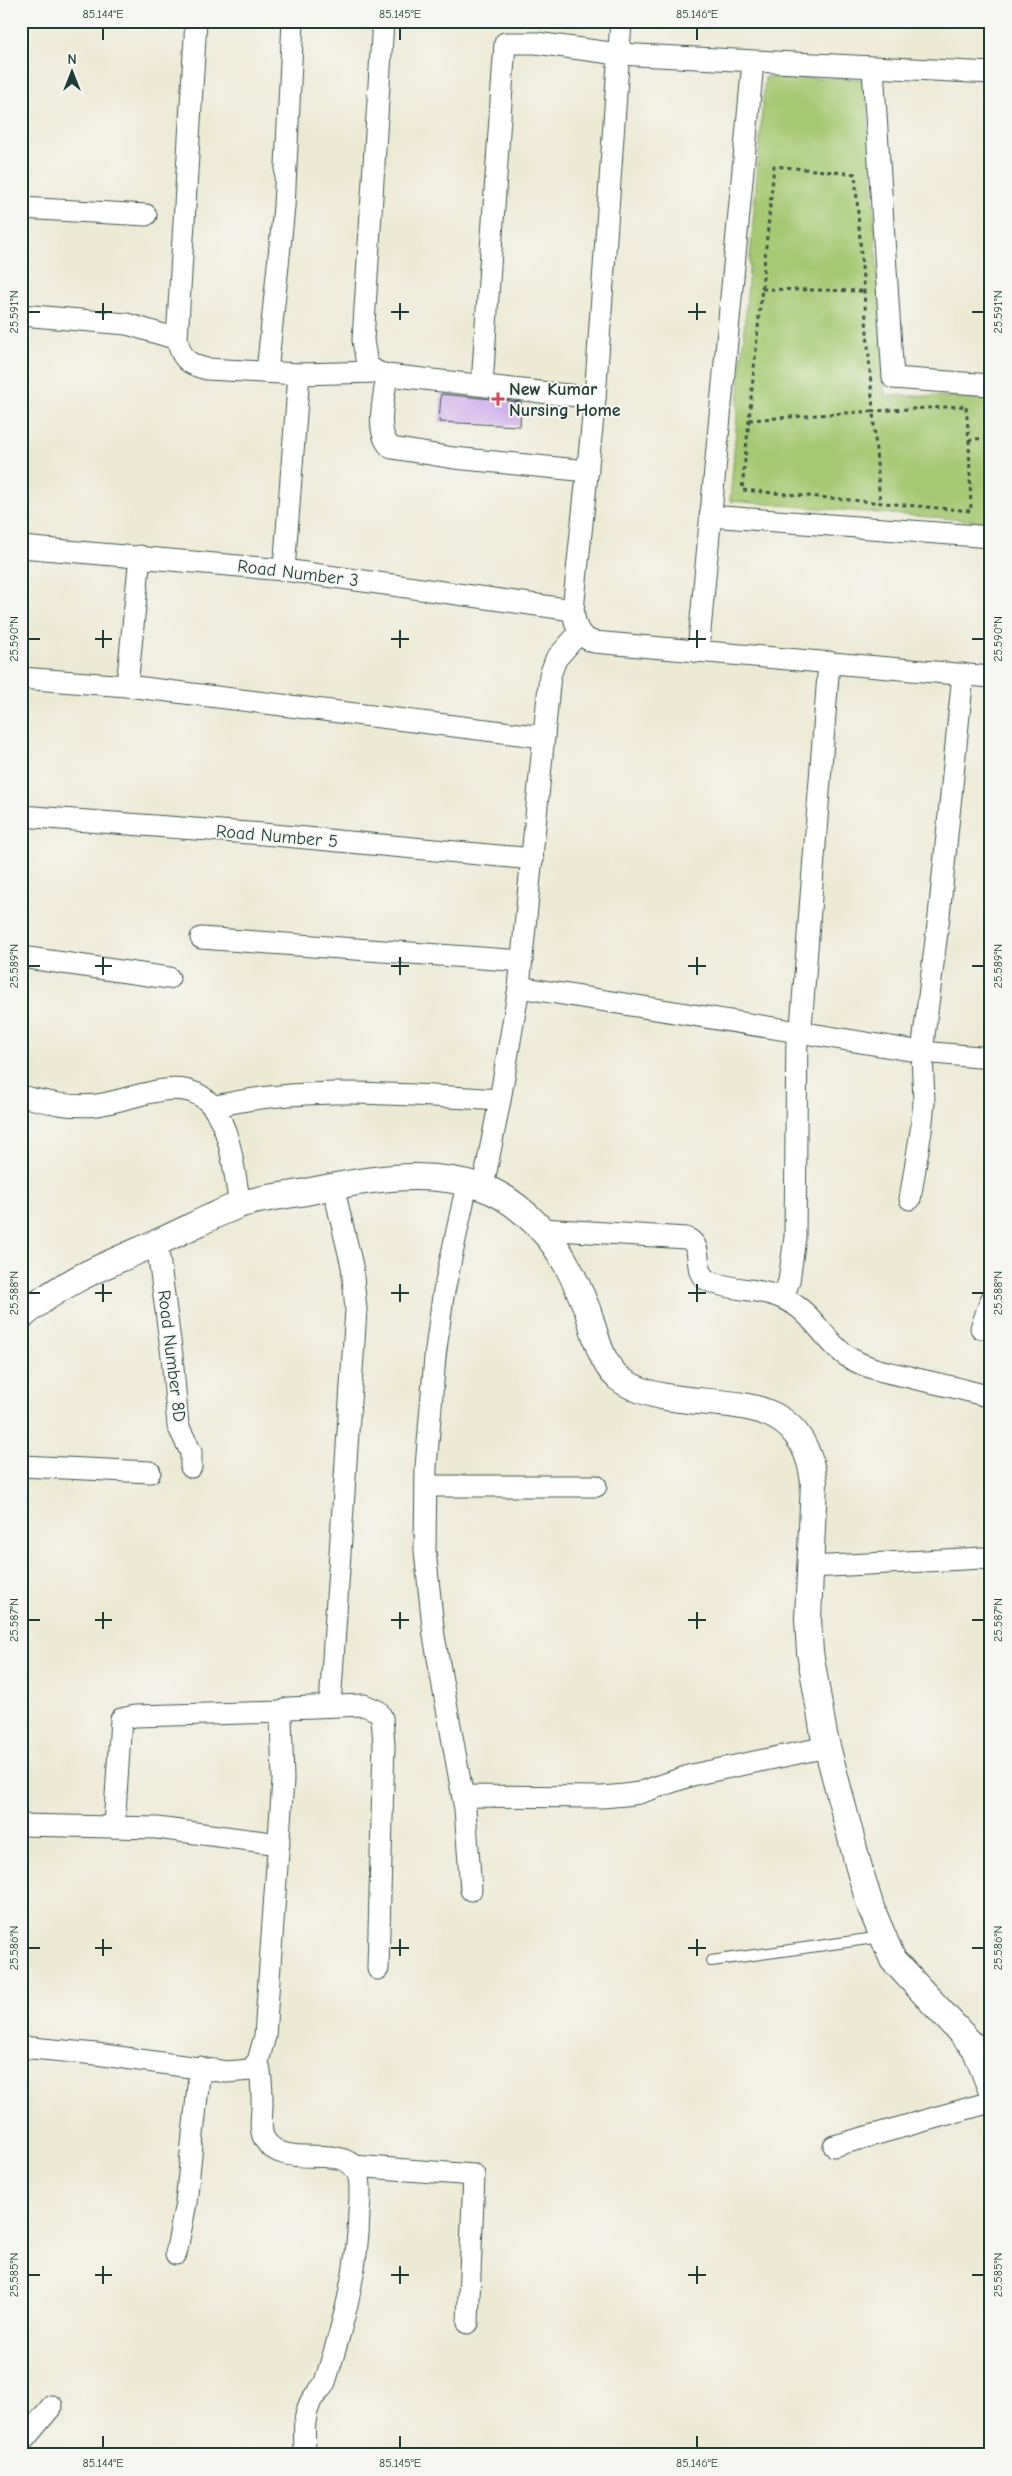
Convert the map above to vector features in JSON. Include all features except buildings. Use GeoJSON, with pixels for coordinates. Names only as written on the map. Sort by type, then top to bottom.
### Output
{"type":"FeatureCollection","features":[{"type":"Feature","properties":{"kind":"street"},"geometry":{"type":"LineString","coordinates":[[196,21],[177,339],[179,349],[185,360],[194,366],[267,372],[299,374],[382,373],[595,398]]}},
{"type":"Feature","properties":{"kind":"street"},"geometry":{"type":"LineString","coordinates":[[267,372],[284,207],[293,21]]}},
{"type":"Feature","properties":{"kind":"street"},"geometry":{"type":"LineString","coordinates":[[382,373],[367,365],[363,340],[383,21]]}},
{"type":"Feature","properties":{"kind":"street"},"geometry":{"type":"LineString","coordinates":[[621,21],[595,398],[573,610],[575,624],[579,633],[585,639],[594,642],[991,677]]}},
{"type":"Feature","properties":{"kind":"street"},"geometry":{"type":"LineString","coordinates":[[482,385],[505,43],[536,43],[618,54],[991,74]]}},
{"type":"Feature","properties":{"kind":"street"},"geometry":{"type":"LineString","coordinates":[[698,652],[753,62]]}},
{"type":"Feature","properties":{"kind":"street"},"geometry":{"type":"LineString","coordinates":[[872,68],[893,378],[991,384]]}},
{"type":"Feature","properties":{"kind":"street"},"geometry":{"type":"LineString","coordinates":[[21,208],[146,215]]}},
{"type":"Feature","properties":{"kind":"street"},"geometry":{"type":"LineString","coordinates":[[21,314],[127,324],[177,339]]}},
{"type":"Feature","properties":{"kind":"street"},"geometry":{"type":"LineString","coordinates":[[382,373],[383,436],[386,444],[392,448],[454,458],[588,471]]}},
{"type":"Feature","properties":{"kind":"street"},"geometry":{"type":"LineString","coordinates":[[284,570],[299,374]]}},
{"type":"Feature","properties":{"kind":"street"},"geometry":{"type":"LineString","coordinates":[[710,516],[991,536]]}},
{"type":"Feature","properties":{"kind":"street","name":"Road Number 3"},"geometry":{"type":"LineString","coordinates":[[21,547],[284,570],[573,610]]}},
{"type":"Feature","properties":{"kind":"street"},"geometry":{"type":"LineString","coordinates":[[127,686],[140,556]]}},
{"type":"Feature","properties":{"kind":"street"},"geometry":{"type":"LineString","coordinates":[[471,1890],[469,1844],[463,1796],[428,1596],[425,1551],[430,1413],[443,1296],[500,1100],[519,987],[550,675],[556,659],[579,633]]}},
{"type":"Feature","properties":{"kind":"street"},"geometry":{"type":"LineString","coordinates":[[783,1298],[789,1281],[795,1237],[798,1031],[801,1026],[829,662]]}},
{"type":"Feature","properties":{"kind":"street"},"geometry":{"type":"LineString","coordinates":[[910,1199],[924,1102],[922,1052],[939,916],[963,674]]}},
{"type":"Feature","properties":{"kind":"street"},"geometry":{"type":"LineString","coordinates":[[21,678],[127,686],[544,737]]}},
{"type":"Feature","properties":{"kind":"street","name":"Road Number 5"},"geometry":{"type":"LineString","coordinates":[[21,816],[263,834],[533,859]]}},
{"type":"Feature","properties":{"kind":"street"},"geometry":{"type":"LineString","coordinates":[[201,938],[522,961]]}},
{"type":"Feature","properties":{"kind":"street"},"geometry":{"type":"LineString","coordinates":[[21,957],[169,978]]}},
{"type":"Feature","properties":{"kind":"street"},"geometry":{"type":"LineString","coordinates":[[519,987],[922,1052],[991,1058]]}},
{"type":"Feature","properties":{"kind":"street"},"geometry":{"type":"LineString","coordinates":[[21,1096],[60,1105],[76,1106],[97,1105],[159,1090],[176,1089],[190,1091],[204,1097],[213,1107],[230,1149],[240,1205]]}},
{"type":"Feature","properties":{"kind":"street"},"geometry":{"type":"LineString","coordinates":[[213,1107],[239,1101],[294,1094],[377,1094],[500,1100]]}},
{"type":"Feature","properties":{"kind":"street"},"geometry":{"type":"LineString","coordinates":[[21,1317],[59,1289],[240,1205],[333,1186],[382,1179],[433,1179],[475,1186],[509,1201],[542,1229],[563,1259],[586,1308],[610,1369],[623,1382],[646,1392],[727,1404],[770,1414],[792,1427],[800,1437],[811,1460],[814,1482],[808,1619],[815,1692],[859,1868],[882,1937],[893,1960],[907,1977],[983,2048],[991,2089]]}},
{"type":"Feature","properties":{"kind":"street"},"geometry":{"type":"LineString","coordinates":[[330,1706],[356,1310],[352,1266],[333,1186]]}},
{"type":"Feature","properties":{"kind":"street"},"geometry":{"type":"LineString","coordinates":[[542,1229],[686,1238],[692,1240],[696,1246],[700,1272],[704,1278],[718,1284],[756,1290],[783,1298],[792,1303],[832,1344],[864,1366],[991,1397]]}},
{"type":"Feature","properties":{"kind":"street","name":"Road Number 8D"},"geometry":{"type":"LineString","coordinates":[[157,1243],[172,1356],[178,1426],[191,1452],[191,1467]]}},
{"type":"Feature","properties":{"kind":"street"},"geometry":{"type":"LineString","coordinates":[[981,1328],[991,1300]]}},
{"type":"Feature","properties":{"kind":"street"},"geometry":{"type":"LineString","coordinates":[[21,1466],[150,1472]]}},
{"type":"Feature","properties":{"kind":"street"},"geometry":{"type":"LineString","coordinates":[[426,1486],[596,1486]]}},
{"type":"Feature","properties":{"kind":"street"},"geometry":{"type":"LineString","coordinates":[[810,1567],[982,1558],[991,1560]]}},
{"type":"Feature","properties":{"kind":"street"},"geometry":{"type":"LineString","coordinates":[[114,1826],[121,1719],[135,1716],[283,1712],[294,1707],[372,1706],[382,1718],[384,1744],[378,1968]]}},
{"type":"Feature","properties":{"kind":"street"},"geometry":{"type":"LineString","coordinates":[[21,2047],[239,2072],[250,2070],[258,2061],[265,2036],[283,1780],[281,1718],[283,1712]]}},
{"type":"Feature","properties":{"kind":"street"},"geometry":{"type":"LineString","coordinates":[[463,1796],[602,1797],[625,1795],[639,1793],[692,1775],[828,1747]]}},
{"type":"Feature","properties":{"kind":"street"},"geometry":{"type":"LineString","coordinates":[[21,1825],[114,1826],[191,1831],[278,1844]]}},
{"type":"Feature","properties":{"kind":"street"},"geometry":{"type":"LineString","coordinates":[[258,2061],[262,2080],[262,2128],[264,2138],[270,2147],[279,2152],[294,2156],[346,2160],[354,2166],[359,2177],[360,2194],[355,2268],[350,2293],[324,2385],[309,2404],[303,2422],[305,2455]]}},
{"type":"Feature","properties":{"kind":"street"},"geometry":{"type":"LineString","coordinates":[[176,2254],[186,2203],[200,2067]]}},
{"type":"Feature","properties":{"kind":"street"},"geometry":{"type":"LineString","coordinates":[[834,2146],[991,2102]]}},
{"type":"Feature","properties":{"kind":"street"},"geometry":{"type":"LineString","coordinates":[[354,2166],[474,2175],[468,2322]]}},
{"type":"Feature","properties":{"kind":"street"},"geometry":{"type":"LineString","coordinates":[[21,2443],[52,2406]]}},
{"type":"Feature","properties":{"kind":"lane"},"geometry":{"type":"LineString","coordinates":[[711,1961],[882,1937]]}},
{"type":"Feature","properties":{"kind":"path"},"geometry":{"type":"LineString","coordinates":[[749,420],[873,411],[966,406],[971,511],[880,503],[742,490],[774,166],[855,174],[864,291],[873,411],[880,503]]}},
{"type":"Feature","properties":{"kind":"path"},"geometry":{"type":"LineString","coordinates":[[762,289],[864,291]]}},
{"type":"Feature","properties":{"kind":"path"},"geometry":{"type":"LineString","coordinates":[[969,440],[991,437]]}},
{"type":"Feature","properties":{"kind":"green space"},"geometry":{"type":"Polygon","coordinates":[[[765,77],[866,79],[885,395],[991,398],[991,522],[730,501],[765,77]]]}},
{"type":"Feature","properties":{"kind":"place","name":"New Kumar Nursing Home"},"geometry":{"type":"Point","coordinates":[498,399]}}]}
